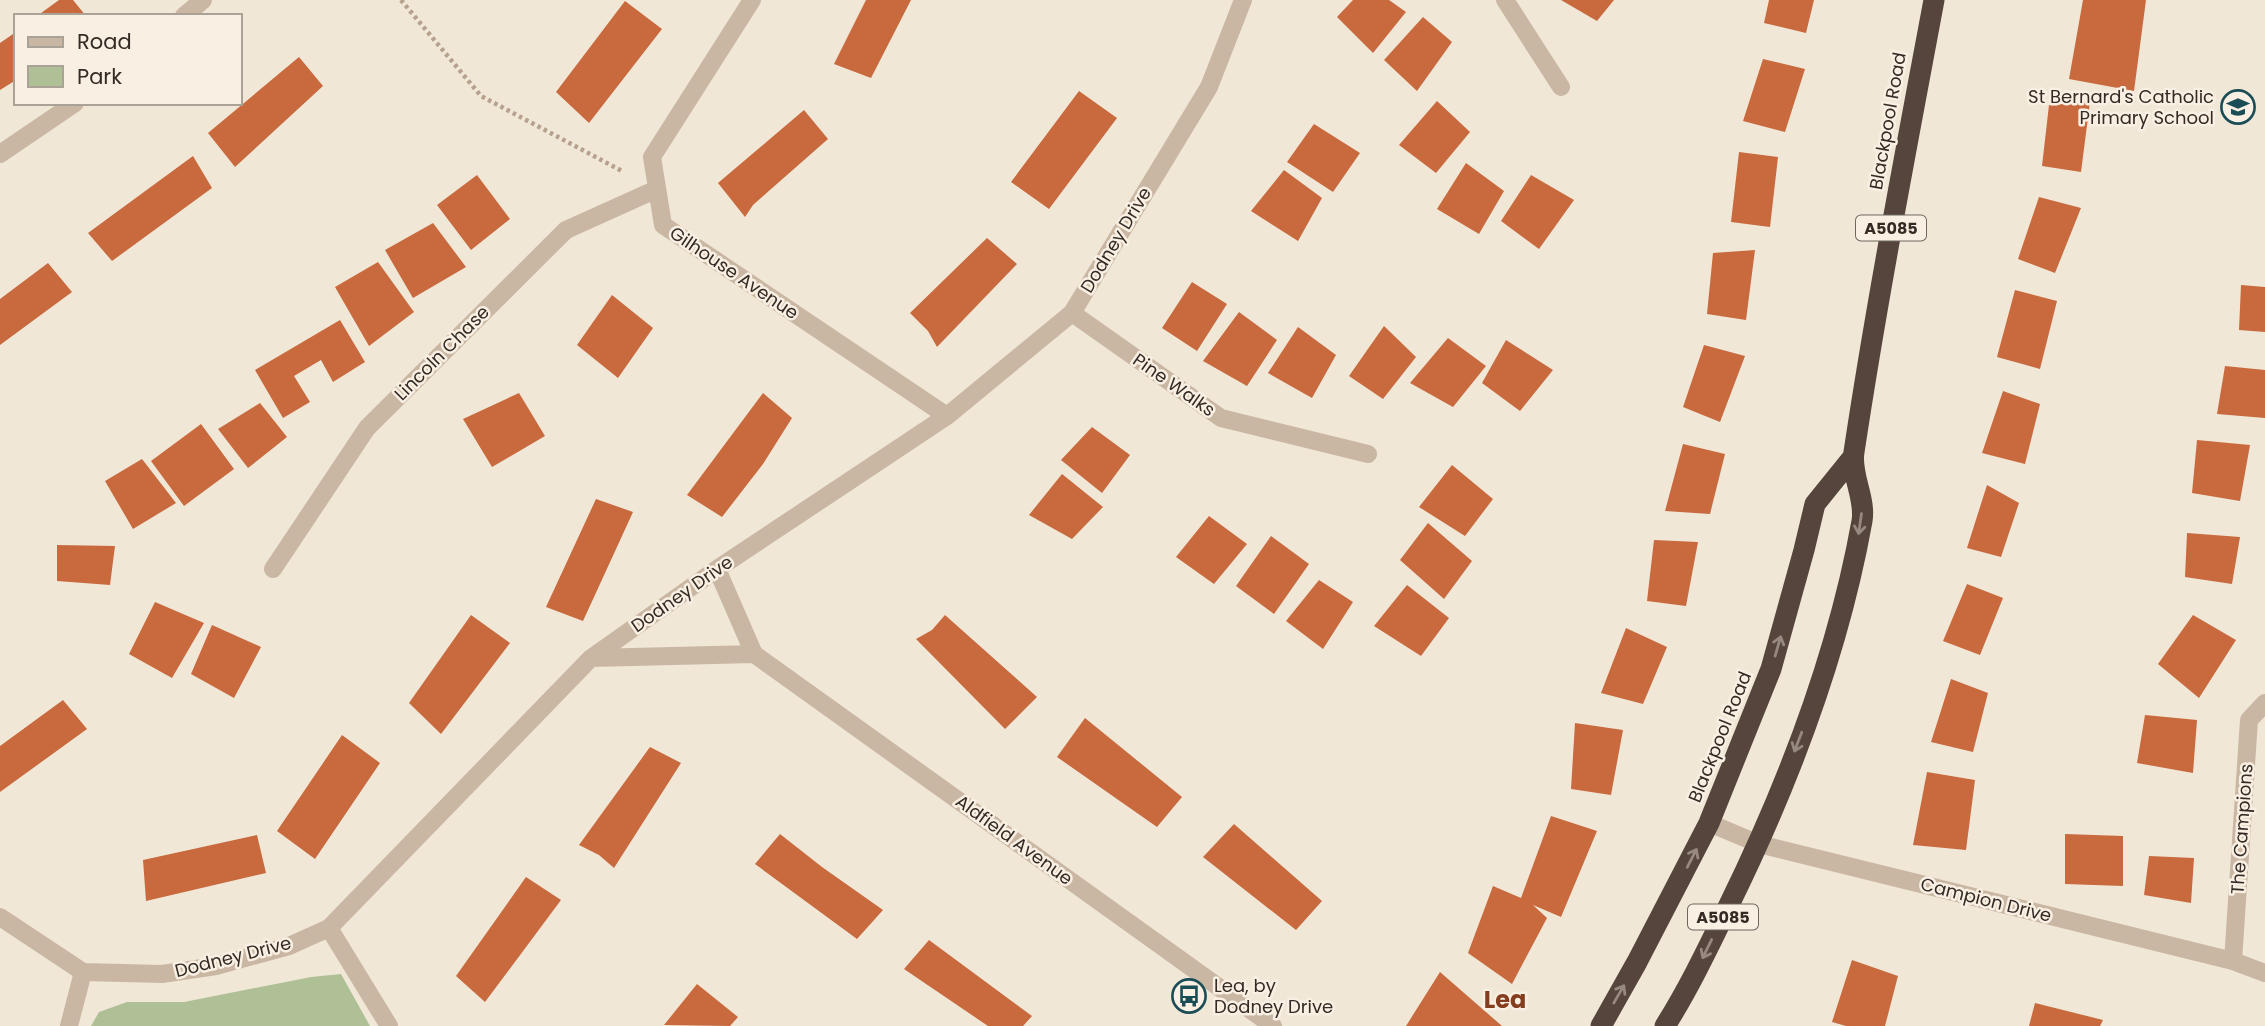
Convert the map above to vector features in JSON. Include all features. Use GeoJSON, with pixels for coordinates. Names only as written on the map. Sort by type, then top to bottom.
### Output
{"type":"FeatureCollection","features":[{"type":"Feature","properties":{"kind":"highway","name":"Blackpool Road"},"geometry":{"type":"LineString","coordinates":[[1665,1026],[1687,991],[1759,844],[1822,681],[1850,575],[1863,517],[1853,457],[1878,302],[1934,0]]}},
{"type":"Feature","properties":{"kind":"highway","name":"Blackpool Road"},"geometry":{"type":"LineString","coordinates":[[1601,1026],[1709,823],[1771,669],[1815,504],[1853,457]]}},
{"type":"Feature","properties":{"kind":"street"},"geometry":{"type":"LineString","coordinates":[[186,14],[202,0]]}},
{"type":"Feature","properties":{"kind":"street","name":"Gilhouse Avenue"},"geometry":{"type":"LineString","coordinates":[[752,0],[652,157],[663,225],[947,416]]}},
{"type":"Feature","properties":{"kind":"street","name":"Dodney Drive"},"geometry":{"type":"LineString","coordinates":[[83,972],[162,974],[216,966],[289,946],[328,928],[591,658],[717,569],[947,416],[1072,313],[1209,87],[1243,0]]}},
{"type":"Feature","properties":{"kind":"street"},"geometry":{"type":"LineString","coordinates":[[1505,0],[1561,87]]}},
{"type":"Feature","properties":{"kind":"street"},"geometry":{"type":"LineString","coordinates":[[0,154],[72,105]]}},
{"type":"Feature","properties":{"kind":"street","name":"Lincoln Chase"},"geometry":{"type":"LineString","coordinates":[[273,569],[367,428],[566,230],[657,189]]}},
{"type":"Feature","properties":{"kind":"street","name":"Pine Walks"},"geometry":{"type":"LineString","coordinates":[[1072,313],[1221,418],[1368,454]]}},
{"type":"Feature","properties":{"kind":"street"},"geometry":{"type":"LineString","coordinates":[[591,658],[754,654],[717,569]]}},
{"type":"Feature","properties":{"kind":"street","name":"Aldfield Avenue"},"geometry":{"type":"LineString","coordinates":[[754,654],[1273,1026]]}},
{"type":"Feature","properties":{"kind":"street","name":"The Campions"},"geometry":{"type":"LineString","coordinates":[[2233,961],[2249,720],[2265,703]]}},
{"type":"Feature","properties":{"kind":"street","name":"Campion Drive"},"geometry":{"type":"LineString","coordinates":[[1709,823],[1759,844],[2233,961],[2265,973]]}},
{"type":"Feature","properties":{"kind":"street"},"geometry":{"type":"LineString","coordinates":[[0,917],[83,972],[69,1026]]}},
{"type":"Feature","properties":{"kind":"street"},"geometry":{"type":"LineString","coordinates":[[328,928],[389,1026]]}},
{"type":"Feature","properties":{"kind":"path"},"geometry":{"type":"LineString","coordinates":[[401,0],[481,96],[657,189]]}},
{"type":"Feature","properties":{"kind":"green space"},"geometry":{"type":"Polygon","coordinates":[[[341,974],[370,1026],[91,1026],[99,1012],[127,1002],[184,1002],[311,977],[341,974]]]}},
{"type":"Feature","properties":{"kind":"building"},"geometry":{"type":"Polygon","coordinates":[[[59,0],[73,0],[84,14],[40,14],[59,0]]]}},
{"type":"Feature","properties":{"kind":"building"},"geometry":{"type":"Polygon","coordinates":[[[866,0],[911,0],[871,78],[834,64],[866,0]]]}},
{"type":"Feature","properties":{"kind":"building"},"geometry":{"type":"Polygon","coordinates":[[[1353,0],[1389,0],[1406,12],[1373,53],[1337,17],[1353,0]]]}},
{"type":"Feature","properties":{"kind":"building"},"geometry":{"type":"Polygon","coordinates":[[[1561,0],[1614,0],[1597,21],[1561,0]]]}},
{"type":"Feature","properties":{"kind":"building"},"geometry":{"type":"Polygon","coordinates":[[[1769,0],[1814,0],[1806,33],[1764,23],[1769,0]]]}},
{"type":"Feature","properties":{"kind":"building"},"geometry":{"type":"Polygon","coordinates":[[[2083,0],[2146,0],[2134,91],[2069,79],[2083,0]]]}},
{"type":"Feature","properties":{"kind":"building"},"geometry":{"type":"Polygon","coordinates":[[[625,1],[662,29],[589,123],[556,92],[625,1]]]}},
{"type":"Feature","properties":{"kind":"building"},"geometry":{"type":"Polygon","coordinates":[[[1423,17],[1452,42],[1417,91],[1384,60],[1423,17]]]}},
{"type":"Feature","properties":{"kind":"building"},"geometry":{"type":"Polygon","coordinates":[[[14,33],[14,81],[0,90],[0,43],[14,33]]]}},
{"type":"Feature","properties":{"kind":"building"},"geometry":{"type":"Polygon","coordinates":[[[299,57],[323,86],[235,167],[208,133],[299,57]]]}},
{"type":"Feature","properties":{"kind":"building"},"geometry":{"type":"Polygon","coordinates":[[[1763,59],[1805,69],[1785,132],[1743,121],[1763,59]]]}},
{"type":"Feature","properties":{"kind":"building"},"geometry":{"type":"Polygon","coordinates":[[[1079,91],[1117,118],[1049,209],[1011,182],[1079,91]]]}},
{"type":"Feature","properties":{"kind":"building"},"geometry":{"type":"Polygon","coordinates":[[[1437,101],[1470,132],[1436,173],[1399,145],[1437,101]]]}},
{"type":"Feature","properties":{"kind":"building"},"geometry":{"type":"Polygon","coordinates":[[[2090,102],[2081,172],[2042,166],[2049,105],[2090,102]]]}},
{"type":"Feature","properties":{"kind":"building"},"geometry":{"type":"Polygon","coordinates":[[[804,110],[828,139],[753,205],[745,217],[718,183],[804,110]]]}},
{"type":"Feature","properties":{"kind":"building"},"geometry":{"type":"Polygon","coordinates":[[[1314,124],[1360,153],[1333,192],[1287,162],[1314,124]]]}},
{"type":"Feature","properties":{"kind":"building"},"geometry":{"type":"Polygon","coordinates":[[[1739,152],[1778,157],[1770,227],[1731,222],[1739,152]]]}},
{"type":"Feature","properties":{"kind":"building"},"geometry":{"type":"Polygon","coordinates":[[[193,156],[212,188],[112,261],[88,233],[193,156]]]}},
{"type":"Feature","properties":{"kind":"building"},"geometry":{"type":"Polygon","coordinates":[[[1466,163],[1504,191],[1479,234],[1437,209],[1466,163]]]}},
{"type":"Feature","properties":{"kind":"building"},"geometry":{"type":"Polygon","coordinates":[[[1284,170],[1322,198],[1298,241],[1251,211],[1284,170]]]}},
{"type":"Feature","properties":{"kind":"building"},"geometry":{"type":"Polygon","coordinates":[[[477,175],[510,219],[471,250],[437,205],[477,175]]]}},
{"type":"Feature","properties":{"kind":"building"},"geometry":{"type":"Polygon","coordinates":[[[1531,175],[1574,200],[1539,249],[1501,221],[1531,175]]]}},
{"type":"Feature","properties":{"kind":"building"},"geometry":{"type":"Polygon","coordinates":[[[2039,197],[2081,208],[2055,273],[2018,259],[2039,197]]]}},
{"type":"Feature","properties":{"kind":"building"},"geometry":{"type":"Polygon","coordinates":[[[433,223],[466,267],[413,298],[385,250],[433,223]]]}},
{"type":"Feature","properties":{"kind":"building"},"geometry":{"type":"Polygon","coordinates":[[[987,238],[1017,264],[937,347],[928,331],[910,313],[987,238]]]}},
{"type":"Feature","properties":{"kind":"building"},"geometry":{"type":"Polygon","coordinates":[[[1755,250],[1746,320],[1707,314],[1713,253],[1755,250]]]}},
{"type":"Feature","properties":{"kind":"building"},"geometry":{"type":"Polygon","coordinates":[[[378,262],[414,312],[369,346],[335,287],[378,262]]]}},
{"type":"Feature","properties":{"kind":"building"},"geometry":{"type":"Polygon","coordinates":[[[48,263],[72,292],[0,345],[0,299],[48,263]]]}},
{"type":"Feature","properties":{"kind":"building"},"geometry":{"type":"Polygon","coordinates":[[[1192,282],[1227,304],[1197,351],[1162,328],[1192,282]]]}},
{"type":"Feature","properties":{"kind":"building"},"geometry":{"type":"Polygon","coordinates":[[[2241,285],[2265,287],[2265,332],[2239,330],[2241,285]]]}},
{"type":"Feature","properties":{"kind":"building"},"geometry":{"type":"Polygon","coordinates":[[[2015,290],[2057,301],[2040,369],[1997,357],[2015,290]]]}},
{"type":"Feature","properties":{"kind":"building"},"geometry":{"type":"Polygon","coordinates":[[[612,295],[653,328],[618,378],[577,345],[612,295]]]}},
{"type":"Feature","properties":{"kind":"building"},"geometry":{"type":"Polygon","coordinates":[[[1239,312],[1277,340],[1247,386],[1203,361],[1239,312]]]}},
{"type":"Feature","properties":{"kind":"building"},"geometry":{"type":"Polygon","coordinates":[[[340,320],[365,362],[333,382],[321,360],[294,376],[310,402],[283,418],[255,370],[340,320]]]}},
{"type":"Feature","properties":{"kind":"building"},"geometry":{"type":"Polygon","coordinates":[[[1384,326],[1416,357],[1383,399],[1349,376],[1384,326]]]}},
{"type":"Feature","properties":{"kind":"building"},"geometry":{"type":"Polygon","coordinates":[[[1298,327],[1336,355],[1312,398],[1268,373],[1298,327]]]}},
{"type":"Feature","properties":{"kind":"building"},"geometry":{"type":"Polygon","coordinates":[[[1448,338],[1486,366],[1453,407],[1410,383],[1448,338]]]}},
{"type":"Feature","properties":{"kind":"building"},"geometry":{"type":"Polygon","coordinates":[[[1506,340],[1553,370],[1520,411],[1482,383],[1506,340]]]}},
{"type":"Feature","properties":{"kind":"building"},"geometry":{"type":"Polygon","coordinates":[[[1704,345],[1745,356],[1720,422],[1683,407],[1704,345]]]}},
{"type":"Feature","properties":{"kind":"building"},"geometry":{"type":"Polygon","coordinates":[[[2225,366],[2265,370],[2265,418],[2217,414],[2225,366]]]}},
{"type":"Feature","properties":{"kind":"building"},"geometry":{"type":"Polygon","coordinates":[[[2003,391],[2040,404],[2025,464],[1982,453],[2003,391]]]}},
{"type":"Feature","properties":{"kind":"building"},"geometry":{"type":"Polygon","coordinates":[[[519,393],[545,436],[492,467],[463,419],[519,393]]]}},
{"type":"Feature","properties":{"kind":"building"},"geometry":{"type":"Polygon","coordinates":[[[763,393],[792,418],[763,464],[722,517],[687,495],[763,393]]]}},
{"type":"Feature","properties":{"kind":"building"},"geometry":{"type":"Polygon","coordinates":[[[260,403],[287,437],[248,468],[218,429],[260,403]]]}},
{"type":"Feature","properties":{"kind":"building"},"geometry":{"type":"Polygon","coordinates":[[[201,424],[234,469],[184,506],[151,461],[201,424]]]}},
{"type":"Feature","properties":{"kind":"building"},"geometry":{"type":"Polygon","coordinates":[[[1092,427],[1130,455],[1102,493],[1061,460],[1092,427]]]}},
{"type":"Feature","properties":{"kind":"building"},"geometry":{"type":"Polygon","coordinates":[[[2197,440],[2250,445],[2240,501],[2192,493],[2197,440]]]}},
{"type":"Feature","properties":{"kind":"building"},"geometry":{"type":"Polygon","coordinates":[[[1683,444],[1725,454],[1710,514],[1665,511],[1683,444]]]}},
{"type":"Feature","properties":{"kind":"building"},"geometry":{"type":"Polygon","coordinates":[[[142,459],[176,503],[133,529],[105,481],[142,459]]]}},
{"type":"Feature","properties":{"kind":"building"},"geometry":{"type":"Polygon","coordinates":[[[1452,465],[1493,499],[1465,536],[1419,507],[1452,465]]]}},
{"type":"Feature","properties":{"kind":"building"},"geometry":{"type":"Polygon","coordinates":[[[1062,474],[1103,507],[1072,539],[1029,515],[1062,474]]]}},
{"type":"Feature","properties":{"kind":"building"},"geometry":{"type":"Polygon","coordinates":[[[1987,485],[2019,503],[2001,557],[1967,548],[1987,485]]]}},
{"type":"Feature","properties":{"kind":"building"},"geometry":{"type":"Polygon","coordinates":[[[596,499],[633,512],[583,621],[546,607],[596,499]]]}},
{"type":"Feature","properties":{"kind":"building"},"geometry":{"type":"Polygon","coordinates":[[[1209,516],[1247,544],[1214,584],[1176,557],[1209,516]]]}},
{"type":"Feature","properties":{"kind":"building"},"geometry":{"type":"Polygon","coordinates":[[[1428,523],[1472,561],[1444,599],[1400,560],[1428,523]]]}},
{"type":"Feature","properties":{"kind":"building"},"geometry":{"type":"Polygon","coordinates":[[[2187,533],[2240,537],[2232,584],[2185,577],[2187,533]]]}},
{"type":"Feature","properties":{"kind":"building"},"geometry":{"type":"Polygon","coordinates":[[[1271,536],[1309,564],[1274,614],[1236,586],[1271,536]]]}},
{"type":"Feature","properties":{"kind":"building"},"geometry":{"type":"Polygon","coordinates":[[[1654,540],[1698,542],[1686,606],[1647,601],[1654,540]]]}},
{"type":"Feature","properties":{"kind":"building"},"geometry":{"type":"Polygon","coordinates":[[[57,545],[115,546],[110,585],[57,581],[57,545]]]}},
{"type":"Feature","properties":{"kind":"building"},"geometry":{"type":"Polygon","coordinates":[[[1319,580],[1353,602],[1323,649],[1286,621],[1319,580]]]}},
{"type":"Feature","properties":{"kind":"building"},"geometry":{"type":"Polygon","coordinates":[[[1967,584],[2003,598],[1980,655],[1943,641],[1967,584]]]}},
{"type":"Feature","properties":{"kind":"building"},"geometry":{"type":"Polygon","coordinates":[[[1407,585],[1449,618],[1421,656],[1374,626],[1407,585]]]}},
{"type":"Feature","properties":{"kind":"building"},"geometry":{"type":"Polygon","coordinates":[[[155,602],[204,623],[172,678],[129,654],[155,602]]]}},
{"type":"Feature","properties":{"kind":"building"},"geometry":{"type":"Polygon","coordinates":[[[471,615],[510,643],[441,734],[409,703],[471,615]]]}},
{"type":"Feature","properties":{"kind":"building"},"geometry":{"type":"Polygon","coordinates":[[[945,615],[1037,697],[1005,729],[916,639],[932,630],[945,615]]]}},
{"type":"Feature","properties":{"kind":"building"},"geometry":{"type":"Polygon","coordinates":[[[2193,615],[2236,640],[2199,698],[2158,664],[2193,615]]]}},
{"type":"Feature","properties":{"kind":"building"},"geometry":{"type":"Polygon","coordinates":[[[212,625],[261,647],[234,698],[191,674],[212,625]]]}},
{"type":"Feature","properties":{"kind":"building"},"geometry":{"type":"Polygon","coordinates":[[[1626,628],[1667,647],[1643,704],[1601,693],[1626,628]]]}},
{"type":"Feature","properties":{"kind":"building"},"geometry":{"type":"Polygon","coordinates":[[[1951,679],[1988,693],[1973,752],[1931,742],[1951,679]]]}},
{"type":"Feature","properties":{"kind":"building"},"geometry":{"type":"Polygon","coordinates":[[[63,700],[87,729],[0,792],[0,746],[63,700]]]}},
{"type":"Feature","properties":{"kind":"building"},"geometry":{"type":"Polygon","coordinates":[[[2145,715],[2197,720],[2193,773],[2137,763],[2145,715]]]}},
{"type":"Feature","properties":{"kind":"building"},"geometry":{"type":"Polygon","coordinates":[[[1085,718],[1182,797],[1157,827],[1057,757],[1085,718]]]}},
{"type":"Feature","properties":{"kind":"building"},"geometry":{"type":"Polygon","coordinates":[[[1575,723],[1623,730],[1611,795],[1571,789],[1575,723]]]}},
{"type":"Feature","properties":{"kind":"building"},"geometry":{"type":"Polygon","coordinates":[[[342,735],[380,763],[315,859],[277,831],[342,735]]]}},
{"type":"Feature","properties":{"kind":"building"},"geometry":{"type":"Polygon","coordinates":[[[650,747],[681,763],[614,868],[599,855],[579,845],[650,747]]]}},
{"type":"Feature","properties":{"kind":"building"},"geometry":{"type":"Polygon","coordinates":[[[1927,772],[1975,780],[1966,850],[1913,845],[1927,772]]]}},
{"type":"Feature","properties":{"kind":"building"},"geometry":{"type":"Polygon","coordinates":[[[1551,816],[1597,831],[1561,917],[1533,905],[1547,918],[1512,984],[1468,953],[1493,886],[1521,898],[1551,816]]]}},
{"type":"Feature","properties":{"kind":"building"},"geometry":{"type":"Polygon","coordinates":[[[1234,824],[1322,901],[1296,930],[1203,857],[1234,824]]]}},
{"type":"Feature","properties":{"kind":"building"},"geometry":{"type":"Polygon","coordinates":[[[780,834],[883,910],[857,939],[755,864],[780,834]]]}},
{"type":"Feature","properties":{"kind":"building"},"geometry":{"type":"Polygon","coordinates":[[[2065,834],[2123,836],[2123,886],[2065,884],[2065,834]]]}},
{"type":"Feature","properties":{"kind":"building"},"geometry":{"type":"Polygon","coordinates":[[[257,835],[266,873],[146,901],[143,860],[257,835]]]}},
{"type":"Feature","properties":{"kind":"building"},"geometry":{"type":"Polygon","coordinates":[[[2149,856],[2194,858],[2191,903],[2144,895],[2149,856]]]}},
{"type":"Feature","properties":{"kind":"building"},"geometry":{"type":"Polygon","coordinates":[[[526,877],[561,900],[485,1002],[456,976],[526,877]]]}},
{"type":"Feature","properties":{"kind":"building"},"geometry":{"type":"Polygon","coordinates":[[[929,940],[1032,1016],[1023,1026],[988,1026],[904,969],[929,940]]]}},
{"type":"Feature","properties":{"kind":"building"},"geometry":{"type":"Polygon","coordinates":[[[1852,960],[1898,976],[1885,1026],[1846,1026],[1832,1022],[1852,960]]]}},
{"type":"Feature","properties":{"kind":"building"},"geometry":{"type":"Polygon","coordinates":[[[1440,972],[1502,1026],[1406,1026],[1440,972]]]}},
{"type":"Feature","properties":{"kind":"building"},"geometry":{"type":"Polygon","coordinates":[[[697,984],[738,1017],[730,1026],[664,1025],[697,984]]]}},
{"type":"Feature","properties":{"kind":"building"},"geometry":{"type":"Polygon","coordinates":[[[2035,1003],[2103,1020],[2100,1026],[2029,1026],[2035,1003]]]}},
{"type":"Feature","properties":{"kind":"place","name":"St Bernard's Catholic Primary School"},"geometry":{"type":"Point","coordinates":[2238,107]}},
{"type":"Feature","properties":{"kind":"place","name":"Lea, by Dodney Drive"},"geometry":{"type":"Point","coordinates":[1189,996]}},
{"type":"Feature","properties":{"kind":"district","name":"Lea"},"geometry":{"type":"Point","coordinates":[1505,1000]}}]}
